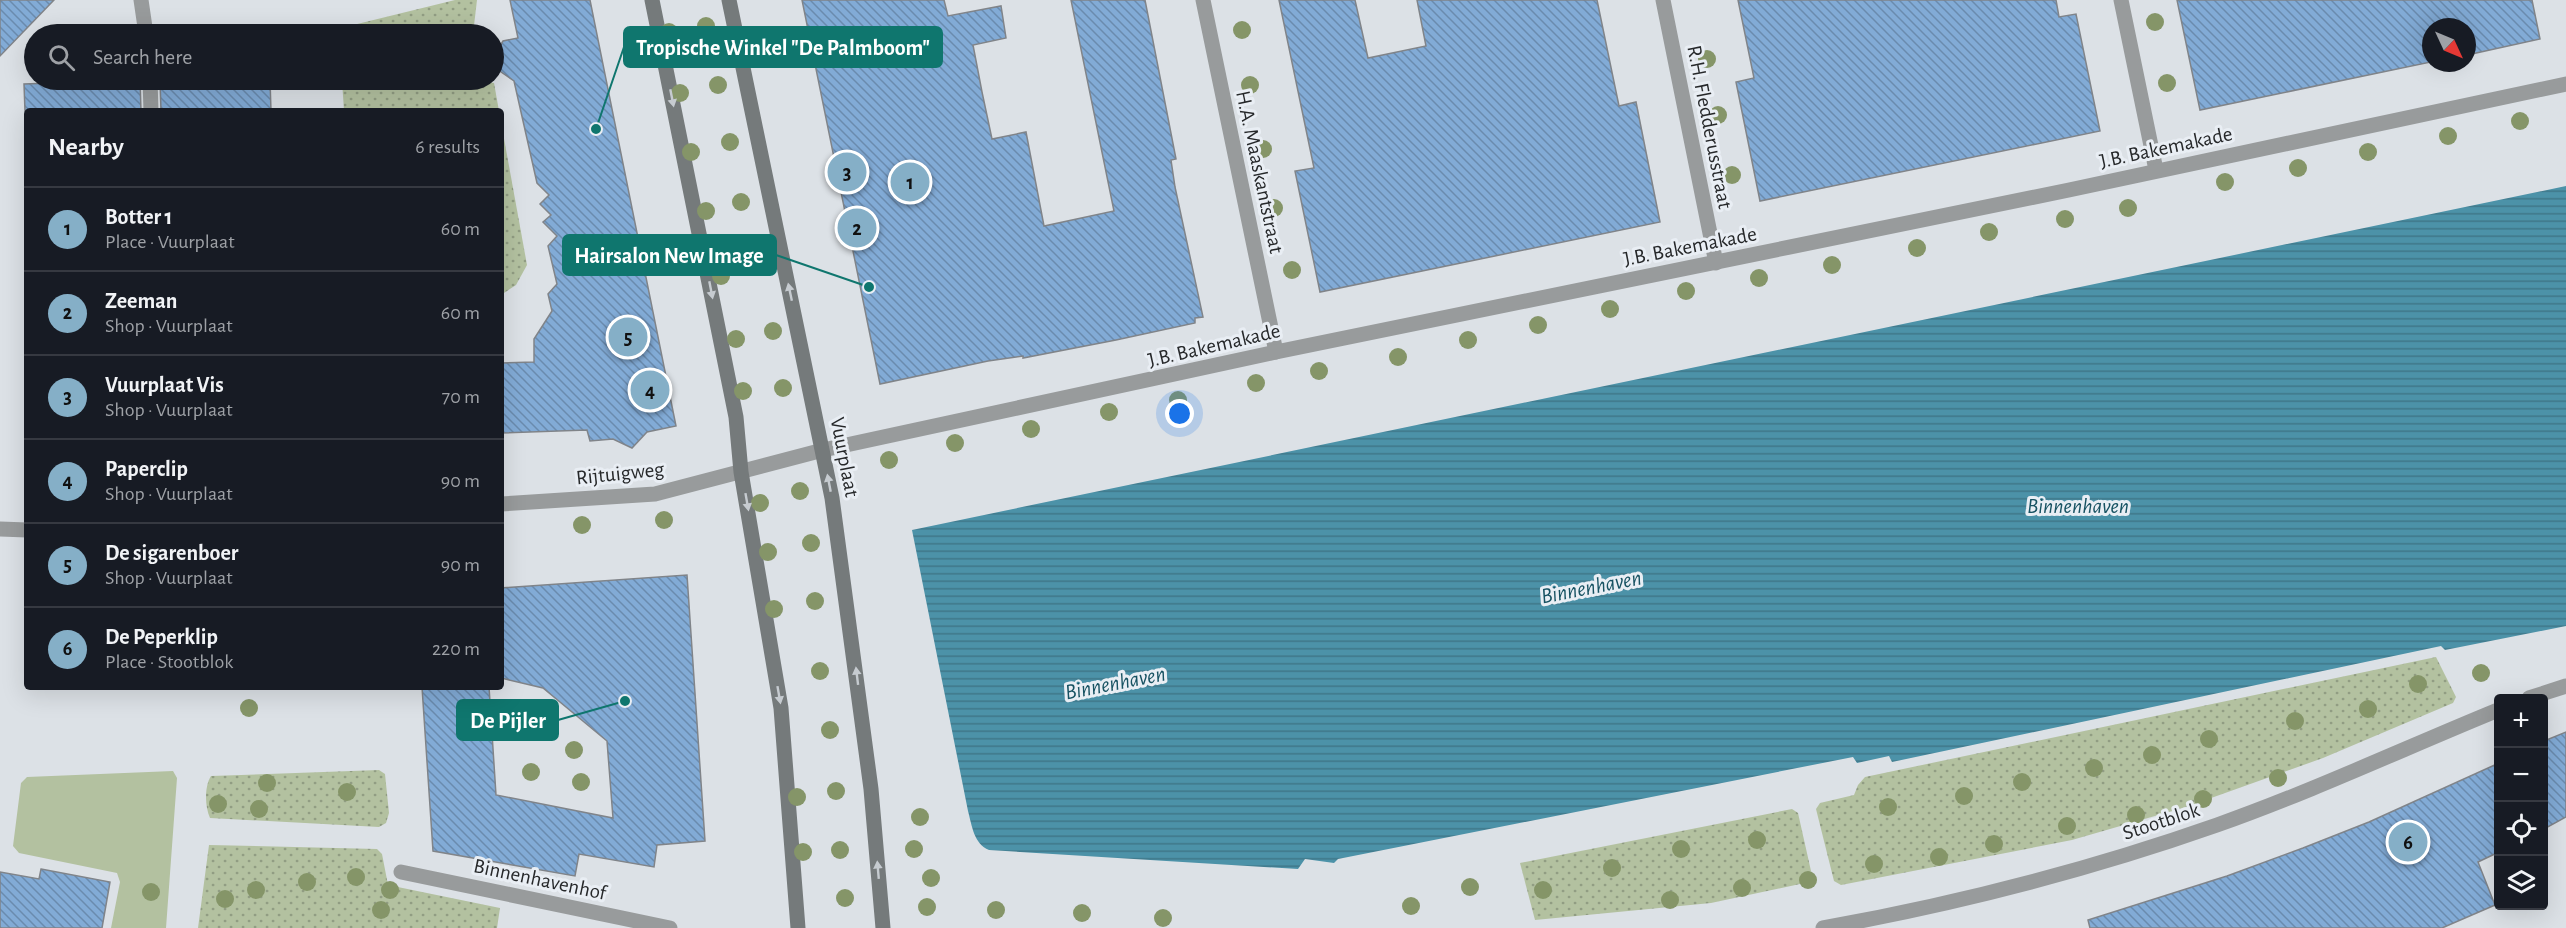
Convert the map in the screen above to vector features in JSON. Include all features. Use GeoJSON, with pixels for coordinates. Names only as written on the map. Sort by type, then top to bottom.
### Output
{"type":"FeatureCollection","features":[{"type":"Feature","properties":{"kind":"street"},"geometry":{"type":"LineString","coordinates":[[141,0],[145,24]]}},
{"type":"Feature","properties":{"kind":"street"},"geometry":{"type":"LineString","coordinates":[[652,0],[736,417],[741,472],[781,708],[798,928]]}},
{"type":"Feature","properties":{"kind":"street","name":"Vuurplaat"},"geometry":{"type":"LineString","coordinates":[[729,0],[832,498],[868,766],[883,928]]}},
{"type":"Feature","properties":{"kind":"street","name":"H.A. Maaskantstraat"},"geometry":{"type":"LineString","coordinates":[[1203,0],[1276,352]]}},
{"type":"Feature","properties":{"kind":"street","name":"R.H. Fledderusstraat"},"geometry":{"type":"LineString","coordinates":[[1663,0],[1716,263]]}},
{"type":"Feature","properties":{"kind":"street"},"geometry":{"type":"LineString","coordinates":[[2121,0],[2156,170]]}},
{"type":"Feature","properties":{"kind":"street","name":"J.B. Bakemakade"},"geometry":{"type":"LineString","coordinates":[[741,472],[823,450],[1276,352],[1716,263],[2566,84]]}},
{"type":"Feature","properties":{"kind":"street"},"geometry":{"type":"LineString","coordinates":[[150,90],[151,108]]}},
{"type":"Feature","properties":{"kind":"street","name":"Rijtuigweg"},"geometry":{"type":"LineString","coordinates":[[504,504],[655,494],[741,472]]}},
{"type":"Feature","properties":{"kind":"street"},"geometry":{"type":"LineString","coordinates":[[0,529],[24,530]]}},
{"type":"Feature","properties":{"kind":"street"},"geometry":{"type":"LineString","coordinates":[[2543,694],[2566,686]]}},
{"type":"Feature","properties":{"kind":"street","name":"Stootblok"},"geometry":{"type":"LineString","coordinates":[[1823,928],[2000,889],[2110,859],[2205,829],[2328,782],[2494,712]]}},
{"type":"Feature","properties":{"kind":"street","name":"Binnenhavenhof"},"geometry":{"type":"LineString","coordinates":[[401,872],[670,928]]}},
{"type":"Feature","properties":{"kind":"green space"},"geometry":{"type":"Polygon","coordinates":[[[455,0],[477,0],[474,24],[357,24],[455,0]]]}},
{"type":"Feature","properties":{"kind":"green space"},"geometry":{"type":"Polygon","coordinates":[[[343,90],[495,90],[498,108],[344,108],[343,90]]]}},
{"type":"Feature","properties":{"kind":"green space"},"geometry":{"type":"Polygon","coordinates":[[[504,138],[527,265],[516,285],[504,293],[504,138]]]}},
{"type":"Feature","properties":{"kind":"green space"},"geometry":{"type":"Polygon","coordinates":[[[2436,657],[2456,697],[2453,703],[2323,758],[2186,807],[2072,840],[1841,885],[1834,881],[1816,809],[1820,803],[1854,795],[1858,785],[1865,777],[2436,657]]]}},
{"type":"Feature","properties":{"kind":"green space"},"geometry":{"type":"Polygon","coordinates":[[[379,770],[385,774],[389,813],[386,823],[379,827],[210,818],[207,808],[206,791],[211,776],[379,770]]]}},
{"type":"Feature","properties":{"kind":"green space"},"geometry":{"type":"Polygon","coordinates":[[[173,771],[177,778],[166,928],[111,928],[120,882],[117,873],[19,853],[13,846],[21,783],[27,777],[173,771]]]}},
{"type":"Feature","properties":{"kind":"green space"},"geometry":{"type":"Polygon","coordinates":[[[1792,809],[1798,813],[1811,871],[1800,884],[1711,903],[1535,920],[1520,863],[1792,809]]]}},
{"type":"Feature","properties":{"kind":"green space"},"geometry":{"type":"Polygon","coordinates":[[[209,845],[377,849],[382,854],[388,885],[500,908],[497,928],[198,928],[209,845]]]}},
{"type":"Feature","properties":{"kind":"water","name":"Binnenhaven"},"geometry":{"type":"Polygon","coordinates":[[[2566,186],[2566,626],[2445,650],[2441,646],[1892,762],[1889,756],[1857,763],[1853,757],[1338,859],[1334,863],[1305,859],[1298,869],[989,850],[974,834],[912,530],[2566,186]]]}},
{"type":"Feature","properties":{"kind":"building"},"geometry":{"type":"Polygon","coordinates":[[[0,0],[54,0],[31,24],[24,24],[24,31],[0,56],[0,0]]]}},
{"type":"Feature","properties":{"kind":"building"},"geometry":{"type":"Polygon","coordinates":[[[510,0],[590,0],[676,426],[647,432],[632,448],[613,439],[590,441],[587,430],[504,433],[504,363],[534,362],[534,339],[552,311],[548,294],[557,284],[548,246],[557,236],[543,222],[551,215],[540,204],[549,195],[537,183],[514,81],[504,74],[504,41],[518,38],[510,0]]]}},
{"type":"Feature","properties":{"kind":"building"},"geometry":{"type":"Polygon","coordinates":[[[802,0],[944,0],[948,16],[1001,6],[1006,38],[973,45],[982,92],[992,139],[1026,132],[1044,226],[1114,211],[1071,0],[1145,0],[1176,159],[1171,160],[1175,187],[1203,317],[1195,318],[1195,323],[1116,340],[1023,358],[1023,356],[988,361],[880,384],[802,0]]]}},
{"type":"Feature","properties":{"kind":"building"},"geometry":{"type":"Polygon","coordinates":[[[1279,0],[1355,0],[1368,58],[1426,46],[1417,0],[1597,0],[1619,106],[1636,102],[1660,222],[1320,292],[1295,171],[1314,168],[1279,0]]]}},
{"type":"Feature","properties":{"kind":"building"},"geometry":{"type":"Polygon","coordinates":[[[1738,0],[2056,0],[2059,17],[2076,14],[2100,131],[1760,201],[1736,82],[1754,78],[1738,0]]]}},
{"type":"Feature","properties":{"kind":"building"},"geometry":{"type":"Polygon","coordinates":[[[2177,0],[2532,0],[2540,39],[2476,53],[2476,18],[2422,18],[2422,64],[2200,110],[2177,0]]]}},
{"type":"Feature","properties":{"kind":"building"},"geometry":{"type":"Polygon","coordinates":[[[24,90],[140,90],[141,108],[25,108],[24,90]]]}},
{"type":"Feature","properties":{"kind":"building"},"geometry":{"type":"Polygon","coordinates":[[[160,90],[270,90],[271,108],[161,108],[160,90]]]}},
{"type":"Feature","properties":{"kind":"building"},"geometry":{"type":"Polygon","coordinates":[[[687,575],[705,841],[657,845],[654,867],[579,854],[575,876],[433,851],[422,690],[489,690],[496,795],[613,818],[607,741],[543,688],[504,679],[504,588],[687,575]]]}},
{"type":"Feature","properties":{"kind":"building"},"geometry":{"type":"Polygon","coordinates":[[[2566,732],[2566,817],[2548,827],[2548,748],[2548,739],[2566,732]]]}},
{"type":"Feature","properties":{"kind":"building"},"geometry":{"type":"Polygon","coordinates":[[[2494,765],[2494,854],[2478,862],[2494,905],[2442,928],[2090,928],[2088,920],[2227,876],[2369,822],[2494,765]]]}},
{"type":"Feature","properties":{"kind":"building"},"geometry":{"type":"Polygon","coordinates":[[[41,869],[110,882],[102,928],[0,928],[0,872],[39,879],[41,869]]]}},
{"type":"Feature","properties":{"kind":"place","name":"Tropische Winkel \"De Palmboom\""},"geometry":{"type":"Point","coordinates":[596,129]}},
{"type":"Feature","properties":{"kind":"place","name":"Vuurplaat Vis"},"geometry":{"type":"Point","coordinates":[847,172]}},
{"type":"Feature","properties":{"kind":"place","name":"Botter 1"},"geometry":{"type":"Point","coordinates":[910,182]}},
{"type":"Feature","properties":{"kind":"place","name":"Zeeman"},"geometry":{"type":"Point","coordinates":[857,228]}},
{"type":"Feature","properties":{"kind":"place","name":"Hairsalon New Image"},"geometry":{"type":"Point","coordinates":[869,287]}},
{"type":"Feature","properties":{"kind":"place","name":"De sigarenboer"},"geometry":{"type":"Point","coordinates":[628,337]}},
{"type":"Feature","properties":{"kind":"place","name":"Paperclip"},"geometry":{"type":"Point","coordinates":[650,390]}},
{"type":"Feature","properties":{"kind":"place","name":"De Pijler"},"geometry":{"type":"Point","coordinates":[625,701]}},
{"type":"Feature","properties":{"kind":"place","name":"De Peperklip"},"geometry":{"type":"Point","coordinates":[2408,842]}}]}
